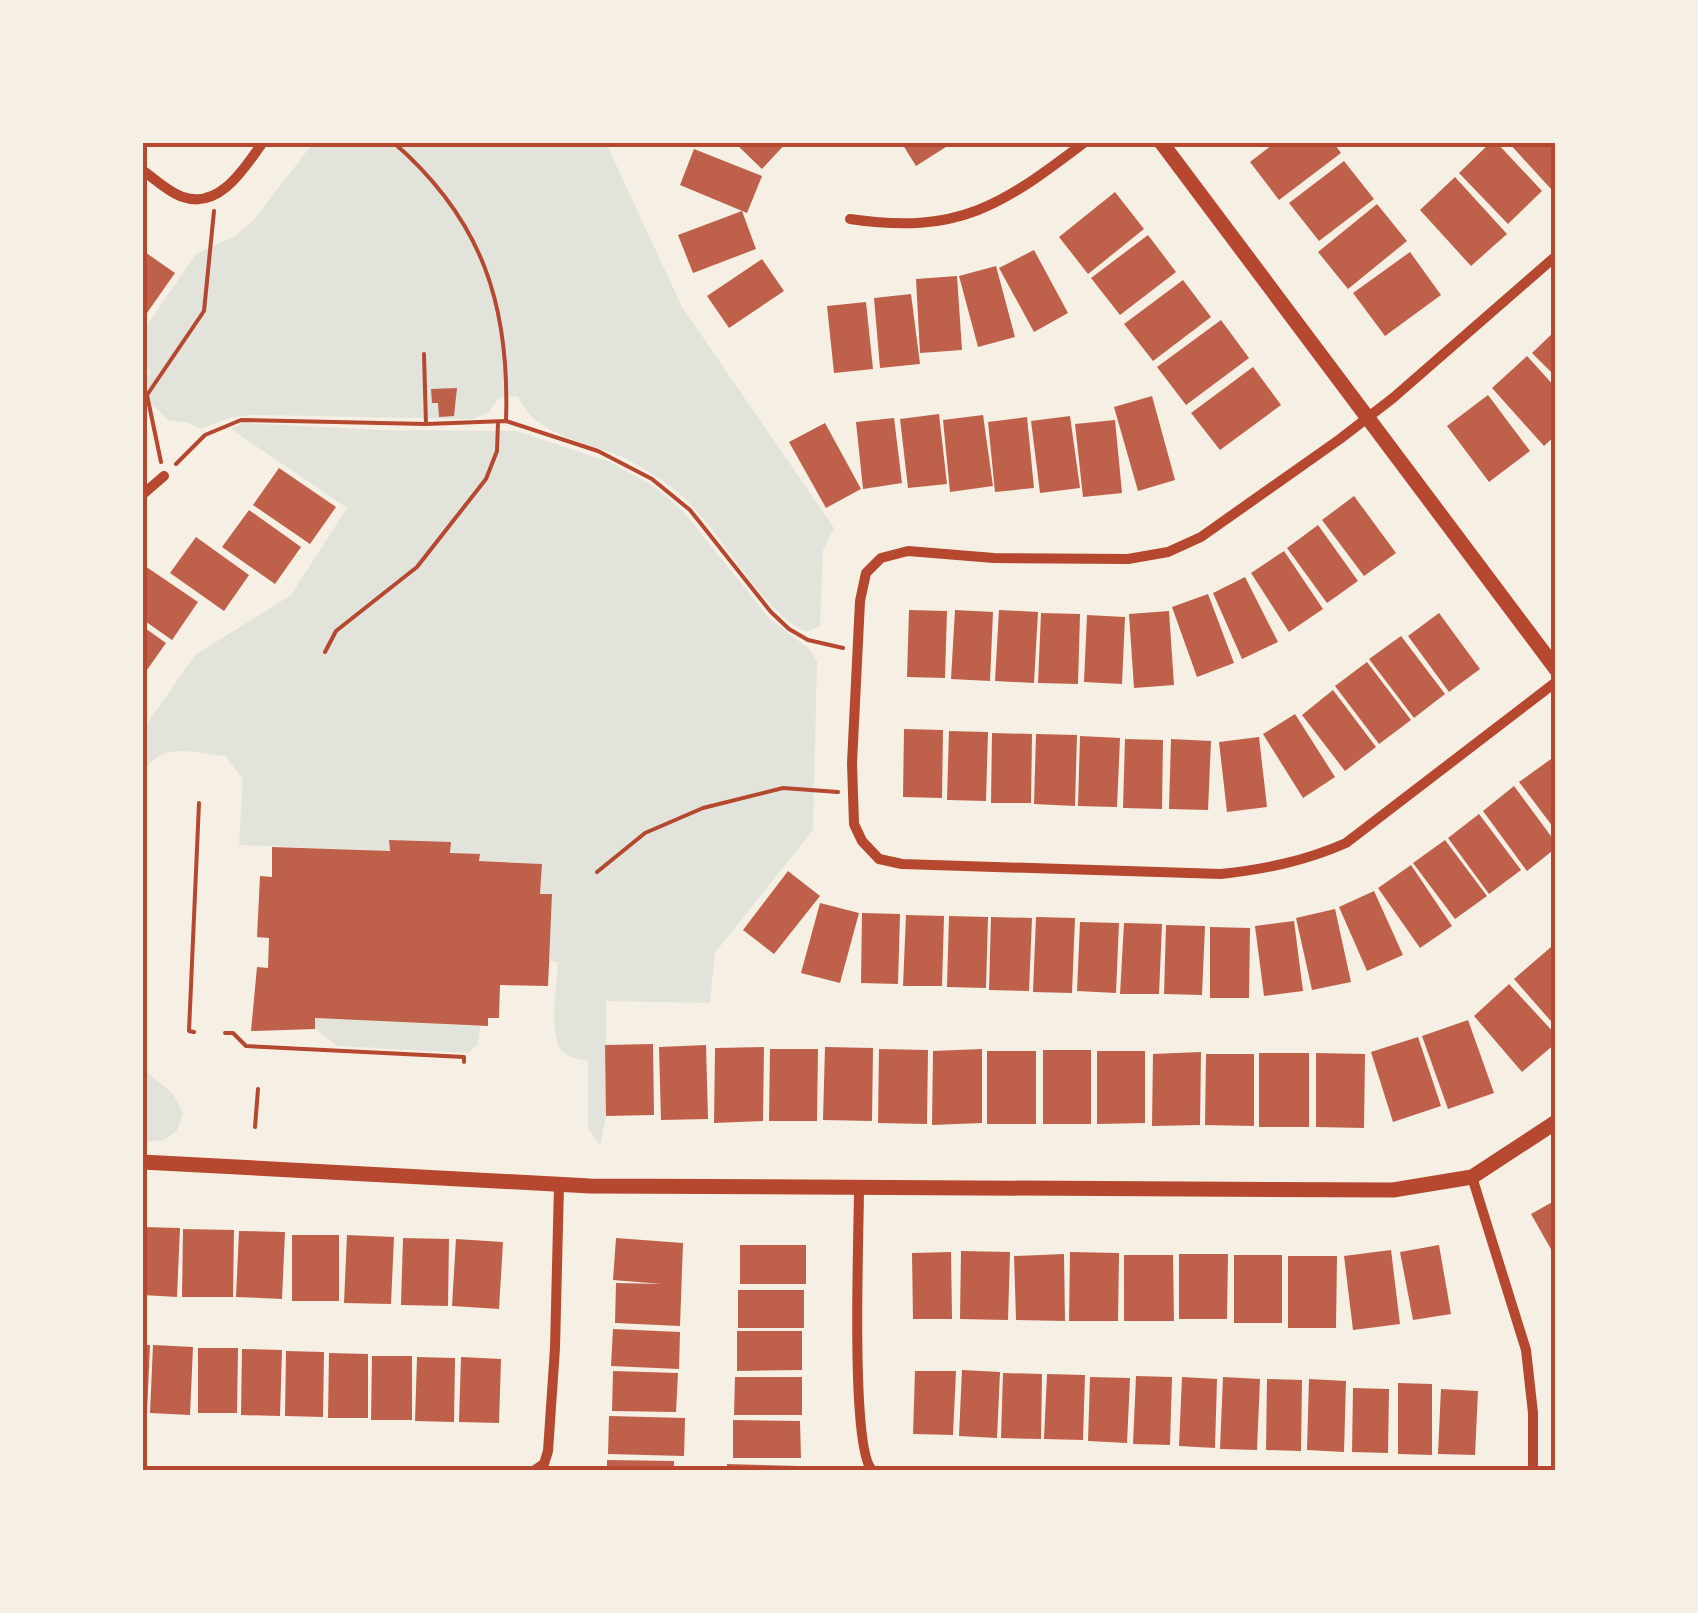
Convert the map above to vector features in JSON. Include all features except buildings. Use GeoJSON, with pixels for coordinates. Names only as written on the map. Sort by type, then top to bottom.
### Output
{"type":"FeatureCollection","features":[{"type":"Feature","properties":{"kind":"street"},"geometry":{"type":"LineString","coordinates":[[142,170],[184,198],[215,196],[239,175],[263,142]]}},
{"type":"Feature","properties":{"kind":"street"},"geometry":{"type":"LineString","coordinates":[[850,219],[902,224],[969,215],[1013,195],[1084,142]]}},
{"type":"Feature","properties":{"kind":"street"},"geometry":{"type":"LineString","coordinates":[[1161,142],[1556,669]]}},
{"type":"Feature","properties":{"kind":"street"},"geometry":{"type":"LineString","coordinates":[[1556,256],[1366,418],[1200,536],[1168,552],[1128,560],[908,552],[881,558],[866,574],[860,600],[854,824],[862,840],[879,858],[902,864],[1221,874],[1271,868],[1346,843],[1556,682]]}},
{"type":"Feature","properties":{"kind":"street"},"geometry":{"type":"LineString","coordinates":[[142,496],[164,476]]}},
{"type":"Feature","properties":{"kind":"street"},"geometry":{"type":"LineString","coordinates":[[142,1162],[559,1185],[1393,1190],[1472,1177],[1556,1122]]}},
{"type":"Feature","properties":{"kind":"street"},"geometry":{"type":"LineString","coordinates":[[1472,1177],[1526,1350],[1533,1412],[1533,1470]]}},
{"type":"Feature","properties":{"kind":"street"},"geometry":{"type":"LineString","coordinates":[[534,1470],[544,1464],[548,1451],[559,1185]]}},
{"type":"Feature","properties":{"kind":"street"},"geometry":{"type":"LineString","coordinates":[[859,1188],[859,1414],[865,1463],[872,1470]]}},
{"type":"Feature","properties":{"kind":"path"},"geometry":{"type":"LineString","coordinates":[[394,142],[447,198],[479,250],[504,330],[508,374],[506,421]]}},
{"type":"Feature","properties":{"kind":"path"},"geometry":{"type":"LineString","coordinates":[[164,476],[147,395],[204,311],[215,196]]}},
{"type":"Feature","properties":{"kind":"path"},"geometry":{"type":"LineString","coordinates":[[424,354],[426,424]]}},
{"type":"Feature","properties":{"kind":"path"},"geometry":{"type":"LineString","coordinates":[[164,476],[205,434],[241,420],[426,424],[506,421],[620,460],[652,480],[690,510],[788,629],[808,640],[858,651]]}},
{"type":"Feature","properties":{"kind":"path"},"geometry":{"type":"LineString","coordinates":[[324,652],[336,631],[417,567],[486,479],[497,451],[498,422]]}},
{"type":"Feature","properties":{"kind":"path"},"geometry":{"type":"LineString","coordinates":[[597,872],[645,833],[703,808],[783,788],[853,793]]}},
{"type":"Feature","properties":{"kind":"path"},"geometry":{"type":"LineString","coordinates":[[194,1032],[189,1031],[198,803]]}},
{"type":"Feature","properties":{"kind":"path"},"geometry":{"type":"LineString","coordinates":[[226,1033],[233,1033],[246,1046],[464,1057],[464,1062]]}},
{"type":"Feature","properties":{"kind":"path"},"geometry":{"type":"LineString","coordinates":[[256,1127],[258,1089]]}},
{"type":"Feature","properties":{"kind":"shaded area"},"geometry":{"type":"Polygon","coordinates":[[[313,143],[606,143],[682,307],[834,528],[823,550],[820,626],[806,632],[789,622],[675,490],[622,457],[548,428],[525,409],[518,396],[499,398],[489,412],[473,419],[251,415],[200,429],[168,420],[143,395],[142,383],[151,371],[143,364],[143,331],[196,254],[235,236],[253,221],[313,143]]]}},
{"type":"Feature","properties":{"kind":"shaded area"},"geometry":{"type":"Polygon","coordinates":[[[243,423],[517,431],[610,462],[655,487],[683,511],[769,618],[809,649],[817,661],[813,830],[715,953],[710,1003],[606,1001],[606,1116],[600,1146],[588,1128],[588,1061],[564,1053],[556,1036],[558,962],[549,961],[552,895],[540,894],[542,864],[479,861],[480,855],[389,841],[390,851],[239,845],[243,779],[225,756],[169,752],[151,762],[143,773],[142,731],[195,655],[291,595],[347,508],[231,429],[243,423]]]}},
{"type":"Feature","properties":{"kind":"shaded area"},"geometry":{"type":"Polygon","coordinates":[[[315,1018],[480,1026],[478,1045],[468,1053],[337,1046],[315,1029],[315,1018]]]}},
{"type":"Feature","properties":{"kind":"shaded area"},"geometry":{"type":"Polygon","coordinates":[[[142,1068],[173,1094],[183,1113],[177,1130],[164,1140],[143,1142],[142,1068]]]}}]}
